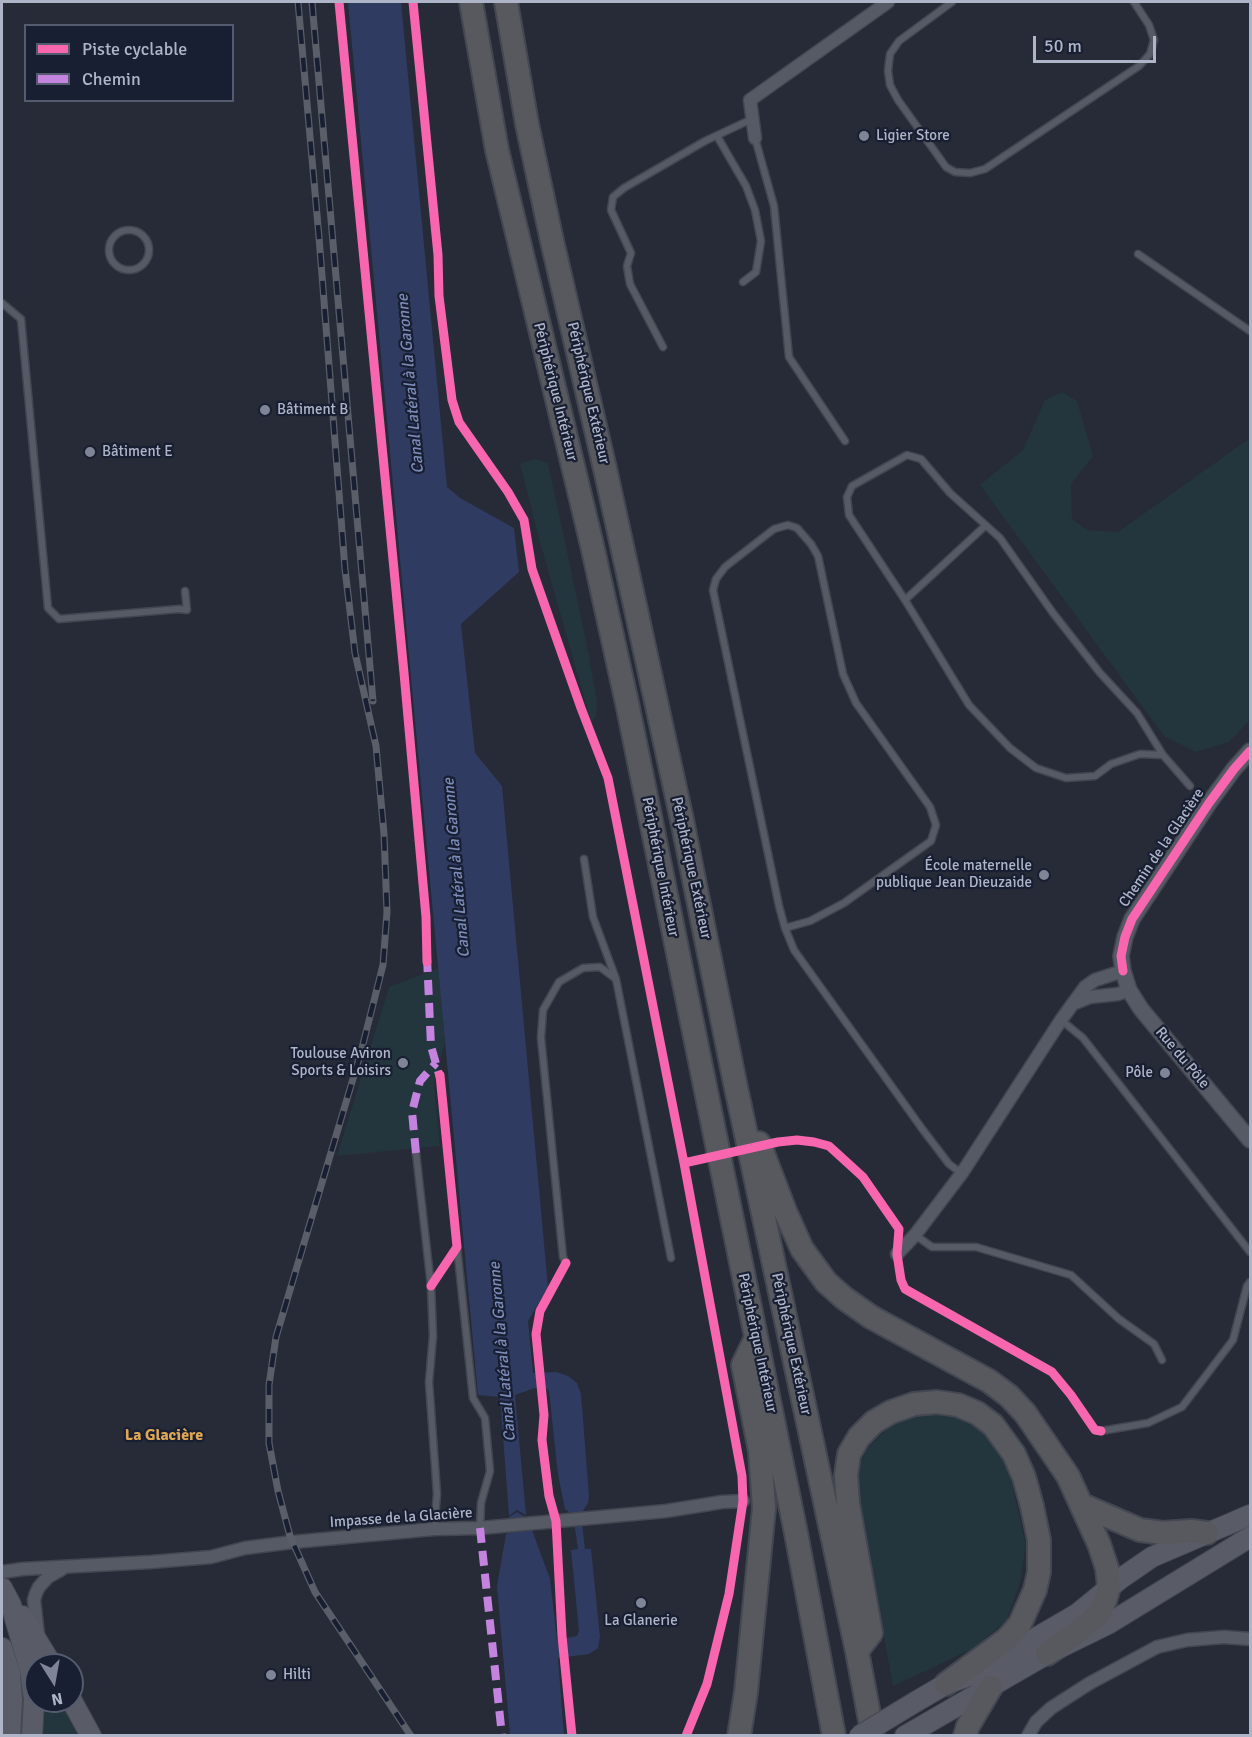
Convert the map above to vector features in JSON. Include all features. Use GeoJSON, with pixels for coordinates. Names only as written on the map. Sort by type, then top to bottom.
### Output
{"type":"FeatureCollection","features":[{"type":"Feature","properties":{"kind":"highway","name":"Périphérique Intérieur"},"geometry":{"type":"LineString","coordinates":[[471,2],[497,150],[592,545],[624,691],[796,1533],[834,1736]]}},
{"type":"Feature","properties":{"kind":"highway","name":"Périphérique Extérieur"},"geometry":{"type":"LineString","coordinates":[[506,2],[527,124],[614,507],[684,832],[873,1736]]}},
{"type":"Feature","properties":{"kind":"highway"},"geometry":{"type":"LineString","coordinates":[[735,1083],[793,1232],[801,1249],[826,1282],[871,1317],[989,1381],[1009,1396],[1025,1413],[1068,1476],[1083,1506],[1107,1568],[1109,1587],[1099,1614],[1047,1654]]}},
{"type":"Feature","properties":{"kind":"highway"},"geometry":{"type":"LineString","coordinates":[[739,1736],[746,1692],[764,1508],[760,1451],[743,1365],[756,1338]]}},
{"type":"Feature","properties":{"kind":"highway"},"geometry":{"type":"LineString","coordinates":[[857,1651],[871,1633],[848,1504],[846,1475],[849,1454],[859,1437],[873,1422],[891,1413],[914,1404],[937,1402],[958,1405],[977,1413],[993,1425],[1014,1455],[1024,1477],[1032,1506],[1039,1540],[1039,1572],[1035,1590],[1020,1624],[1007,1639],[946,1684]]}},
{"type":"Feature","properties":{"kind":"highway"},"geometry":{"type":"LineString","coordinates":[[1083,1506],[1140,1530],[1163,1533],[1191,1531],[1207,1533]]}},
{"type":"Feature","properties":{"kind":"highway"},"geometry":{"type":"LineString","coordinates":[[965,1736],[981,1701],[991,1687]]}},
{"type":"Feature","properties":{"kind":"main road"},"geometry":{"type":"LineString","coordinates":[[859,1736],[946,1684],[974,1674],[1077,1614],[1109,1587],[1152,1557],[1251,1515]]}},
{"type":"Feature","properties":{"kind":"main road"},"geometry":{"type":"LineString","coordinates":[[904,1736],[1047,1654],[1108,1624],[1251,1537]]}},
{"type":"Feature","properties":{"kind":"main road"},"geometry":{"type":"LineString","coordinates":[[6,1596],[22,1615],[44,1653]]}},
{"type":"Feature","properties":{"kind":"main road"},"geometry":{"type":"LineString","coordinates":[[6,1596],[30,1670],[34,1699],[32,1736]]}},
{"type":"Feature","properties":{"kind":"main road"},"geometry":{"type":"LineString","coordinates":[[2,1648],[10,1674],[12,1700],[10,1736]]}},
{"type":"Feature","properties":{"kind":"main road"},"geometry":{"type":"LineString","coordinates":[[79,1713],[91,1736]]}},
{"type":"Feature","properties":{"kind":"street"},"geometry":{"type":"LineString","coordinates":[[755,138],[750,100],[888,2]]}},
{"type":"Feature","properties":{"kind":"street","name":"Chemin de la Glacière"},"geometry":{"type":"LineString","coordinates":[[1123,971],[1121,956],[1132,919],[1209,803],[1234,769],[1251,751]]}},
{"type":"Feature","properties":{"kind":"street"},"geometry":{"type":"LineString","coordinates":[[897,1254],[915,1235],[962,1173],[1061,1020],[1085,987],[1095,980],[1123,971]]}},
{"type":"Feature","properties":{"kind":"street","name":"Rue du Pôle"},"geometry":{"type":"LineString","coordinates":[[1123,971],[1129,990],[1141,1009],[1251,1140]]}},
{"type":"Feature","properties":{"kind":"street"},"geometry":{"type":"LineString","coordinates":[[1075,1003],[1090,997],[1118,994],[1129,990]]}},
{"type":"Feature","properties":{"kind":"street","name":"Impasse de la Glacière"},"geometry":{"type":"LineString","coordinates":[[2,1572],[211,1557],[245,1548],[434,1529],[666,1511],[743,1501]]}},
{"type":"Feature","properties":{"kind":"street"},"geometry":{"type":"LineString","coordinates":[[38,1642],[34,1600],[36,1593],[48,1576],[63,1568]]}},
{"type":"Feature","properties":{"kind":"street"},"geometry":{"type":"LineString","coordinates":[[1028,1736],[1036,1722],[1051,1708],[1090,1683],[1157,1647],[1187,1640],[1224,1637],[1251,1639]]}},
{"type":"Feature","properties":{"kind":"lane"},"geometry":{"type":"LineString","coordinates":[[952,2],[899,41],[890,54],[888,71],[890,85],[898,100],[946,167],[955,172],[970,173],[985,169],[1139,66],[1150,54],[1154,40],[1149,25],[1134,2]]}},
{"type":"Feature","properties":{"kind":"lane"},"geometry":{"type":"LineString","coordinates":[[663,347],[630,284],[627,266],[631,253],[611,210],[613,197],[655,169],[753,119]]}},
{"type":"Feature","properties":{"kind":"lane"},"geometry":{"type":"LineString","coordinates":[[717,136],[746,186],[755,210],[761,241],[756,272],[743,282]]}},
{"type":"Feature","properties":{"kind":"lane"},"geometry":{"type":"LineString","coordinates":[[755,138],[774,206],[789,357],[845,441]]}},
{"type":"Feature","properties":{"kind":"lane"},"geometry":{"type":"LineString","coordinates":[[127,230],[141,233],[149,244],[150,251],[144,264],[132,270],[118,267],[110,256],[109,249],[115,236],[127,230]]}},
{"type":"Feature","properties":{"kind":"lane"},"geometry":{"type":"LineString","coordinates":[[1138,254],[1251,331]]}},
{"type":"Feature","properties":{"kind":"lane"},"geometry":{"type":"LineString","coordinates":[[2,303],[21,319],[48,608],[59,619],[187,610],[185,591]]}},
{"type":"Feature","properties":{"kind":"lane"},"geometry":{"type":"LineString","coordinates":[[1164,755],[1140,754],[1111,764],[1095,776],[1066,778],[1036,768],[1011,748],[969,705],[905,600],[849,515],[847,497],[852,486],[907,454],[921,459],[950,494],[1000,538],[1053,613],[1100,673],[1137,714],[1164,755],[1190,786]]}},
{"type":"Feature","properties":{"kind":"lane"},"geometry":{"type":"LineString","coordinates":[[785,928],[810,921],[844,903],[932,841],[936,825],[930,807],[856,703],[843,674],[818,556],[798,528],[788,525],[774,529],[724,567],[716,579],[714,590],[785,928],[795,950],[923,1130],[949,1164],[962,1173]]}},
{"type":"Feature","properties":{"kind":"lane"},"geometry":{"type":"LineString","coordinates":[[905,600],[985,526]]}},
{"type":"Feature","properties":{"kind":"lane"},"geometry":{"type":"LineString","coordinates":[[584,859],[593,917],[616,979],[671,1258]]}},
{"type":"Feature","properties":{"kind":"lane"},"geometry":{"type":"LineString","coordinates":[[566,1263],[563,1257],[541,1038],[543,1010],[559,982],[582,968],[600,967],[616,979]]}},
{"type":"Feature","properties":{"kind":"lane"},"geometry":{"type":"LineString","coordinates":[[1061,1020],[1083,1038],[1251,1252]]}},
{"type":"Feature","properties":{"kind":"lane"},"geometry":{"type":"LineString","coordinates":[[416,1153],[431,1286],[433,1336],[429,1382],[436,1494],[434,1529]]}},
{"type":"Feature","properties":{"kind":"lane"},"geometry":{"type":"LineString","coordinates":[[915,1235],[932,1247],[976,1247],[1071,1275],[1119,1319],[1154,1344],[1162,1360]]}},
{"type":"Feature","properties":{"kind":"lane"},"geometry":{"type":"LineString","coordinates":[[457,1247],[473,1398],[485,1419],[490,1471],[482,1503],[480,1527]]}},
{"type":"Feature","properties":{"kind":"lane"},"geometry":{"type":"LineString","coordinates":[[1101,1431],[1148,1423],[1182,1407],[1233,1340],[1247,1286],[1251,1282]]}},
{"type":"Feature","properties":{"kind":"lane"},"geometry":{"type":"LineString","coordinates":[[542,1440],[549,1496],[556,1521]]}},
{"type":"Feature","properties":{"kind":"shaded area"},"geometry":{"type":"Polygon","coordinates":[[[1062,392],[1077,401],[1093,456],[1071,484],[1072,519],[1087,530],[1118,532],[1250,438],[1250,720],[1229,742],[1196,752],[1164,736],[980,485],[1023,450],[1045,400],[1062,392]]]}},
{"type":"Feature","properties":{"kind":"shaded area"},"geometry":{"type":"Polygon","coordinates":[[[535,459],[548,463],[585,636],[597,701],[596,716],[591,722],[520,464],[535,459]]]}},
{"type":"Feature","properties":{"kind":"shaded area","name":"Toulouse Aviron Sports & Loisirs"},"geometry":{"type":"Polygon","coordinates":[[[439,968],[445,1042],[434,1084],[440,1146],[337,1156],[389,987],[439,968]]]}},
{"type":"Feature","properties":{"kind":"shaded area"},"geometry":{"type":"Polygon","coordinates":[[[942,1413],[958,1418],[986,1434],[1007,1462],[1026,1545],[1020,1582],[1007,1620],[972,1649],[893,1686],[857,1492],[859,1467],[867,1448],[885,1431],[903,1420],[942,1413]]]}},
{"type":"Feature","properties":{"kind":"shaded area"},"geometry":{"type":"Polygon","coordinates":[[[41,1713],[73,1713],[85,1736],[40,1736],[41,1713]]]}},
{"type":"Feature","properties":{"kind":"water","name":"Canal Latéral à la Garonne"},"geometry":{"type":"Polygon","coordinates":[[[348,2],[401,2],[447,487],[460,498],[514,528],[519,572],[461,624],[475,753],[502,786],[548,1287],[528,1321],[533,1373],[556,1372],[568,1376],[577,1383],[581,1394],[589,1496],[588,1503],[581,1514],[585,1549],[591,1549],[600,1637],[598,1648],[589,1654],[558,1658],[564,1735],[510,1735],[497,1586],[506,1534],[512,1532],[509,1517],[517,1512],[525,1517],[528,1530],[532,1530],[550,1579],[557,1640],[577,1636],[579,1631],[571,1550],[578,1549],[573,1515],[565,1509],[558,1475],[549,1391],[545,1387],[535,1388],[515,1395],[526,1515],[517,1510],[509,1516],[500,1397],[478,1395],[348,2]]]}},
{"type":"Feature","properties":{"kind":"railway"},"geometry":{"type":"LineString","coordinates":[[298,2],[345,569],[355,653],[376,746],[384,834],[387,912],[383,965],[361,1052],[276,1337],[269,1385],[269,1443],[290,1536],[315,1592],[411,1736]]}},
{"type":"Feature","properties":{"kind":"railway"},"geometry":{"type":"LineString","coordinates":[[312,2],[373,701]]}},
{"type":"Feature","properties":{"kind":"marked path"},"geometry":{"type":"LineString","coordinates":[[427,957],[431,1046],[440,1078]]}},
{"type":"Feature","properties":{"kind":"marked path"},"geometry":{"type":"LineString","coordinates":[[416,1153],[412,1112],[420,1081],[436,1063]]}},
{"type":"Feature","properties":{"kind":"marked path"},"geometry":{"type":"LineString","coordinates":[[480,1528],[502,1736]]}},
{"type":"Feature","properties":{"kind":"cycle path"},"geometry":{"type":"LineString","coordinates":[[339,2],[404,673],[426,917],[427,962]]}},
{"type":"Feature","properties":{"kind":"cycle path"},"geometry":{"type":"LineString","coordinates":[[413,2],[438,255],[439,296],[452,400],[459,422],[508,492],[524,520],[532,569],[608,778],[684,1163],[742,1476],[743,1501],[729,1594],[707,1684],[686,1736]]}},
{"type":"Feature","properties":{"kind":"cycle path"},"geometry":{"type":"LineString","coordinates":[[1123,971],[1121,956],[1132,919],[1209,803],[1250,751]]}},
{"type":"Feature","properties":{"kind":"cycle path"},"geometry":{"type":"LineString","coordinates":[[431,1286],[457,1247],[440,1075]]}},
{"type":"Feature","properties":{"kind":"cycle path"},"geometry":{"type":"LineString","coordinates":[[684,1163],[778,1142],[797,1140],[829,1146],[863,1177],[899,1229],[897,1254],[901,1280],[905,1289],[1052,1372],[1095,1430],[1101,1431]]}},
{"type":"Feature","properties":{"kind":"cycle path"},"geometry":{"type":"LineString","coordinates":[[566,1263],[540,1311],[536,1334],[544,1415],[542,1440],[549,1496],[556,1521],[562,1636],[572,1736]]}},
{"type":"Feature","properties":{"kind":"place","name":"Ligier Store"},"geometry":{"type":"Point","coordinates":[864,136]}},
{"type":"Feature","properties":{"kind":"place","name":"Bâtiment B"},"geometry":{"type":"Point","coordinates":[265,410]}},
{"type":"Feature","properties":{"kind":"place","name":"Bâtiment E"},"geometry":{"type":"Point","coordinates":[90,452]}},
{"type":"Feature","properties":{"kind":"place","name":"École maternelle publique Jean Dieuzaide"},"geometry":{"type":"Point","coordinates":[1044,875]}},
{"type":"Feature","properties":{"kind":"place","name":"Toulouse Aviron Sports & Loisirs"},"geometry":{"type":"Point","coordinates":[403,1063]}},
{"type":"Feature","properties":{"kind":"place","name":"Pôle"},"geometry":{"type":"Point","coordinates":[1165,1073]}},
{"type":"Feature","properties":{"kind":"place","name":"La Glanerie"},"geometry":{"type":"Point","coordinates":[641,1603]}},
{"type":"Feature","properties":{"kind":"place","name":"Hilti"},"geometry":{"type":"Point","coordinates":[271,1675]}},
{"type":"Feature","properties":{"kind":"district","name":"La Glacière"},"geometry":{"type":"Point","coordinates":[164,1436]}}]}
